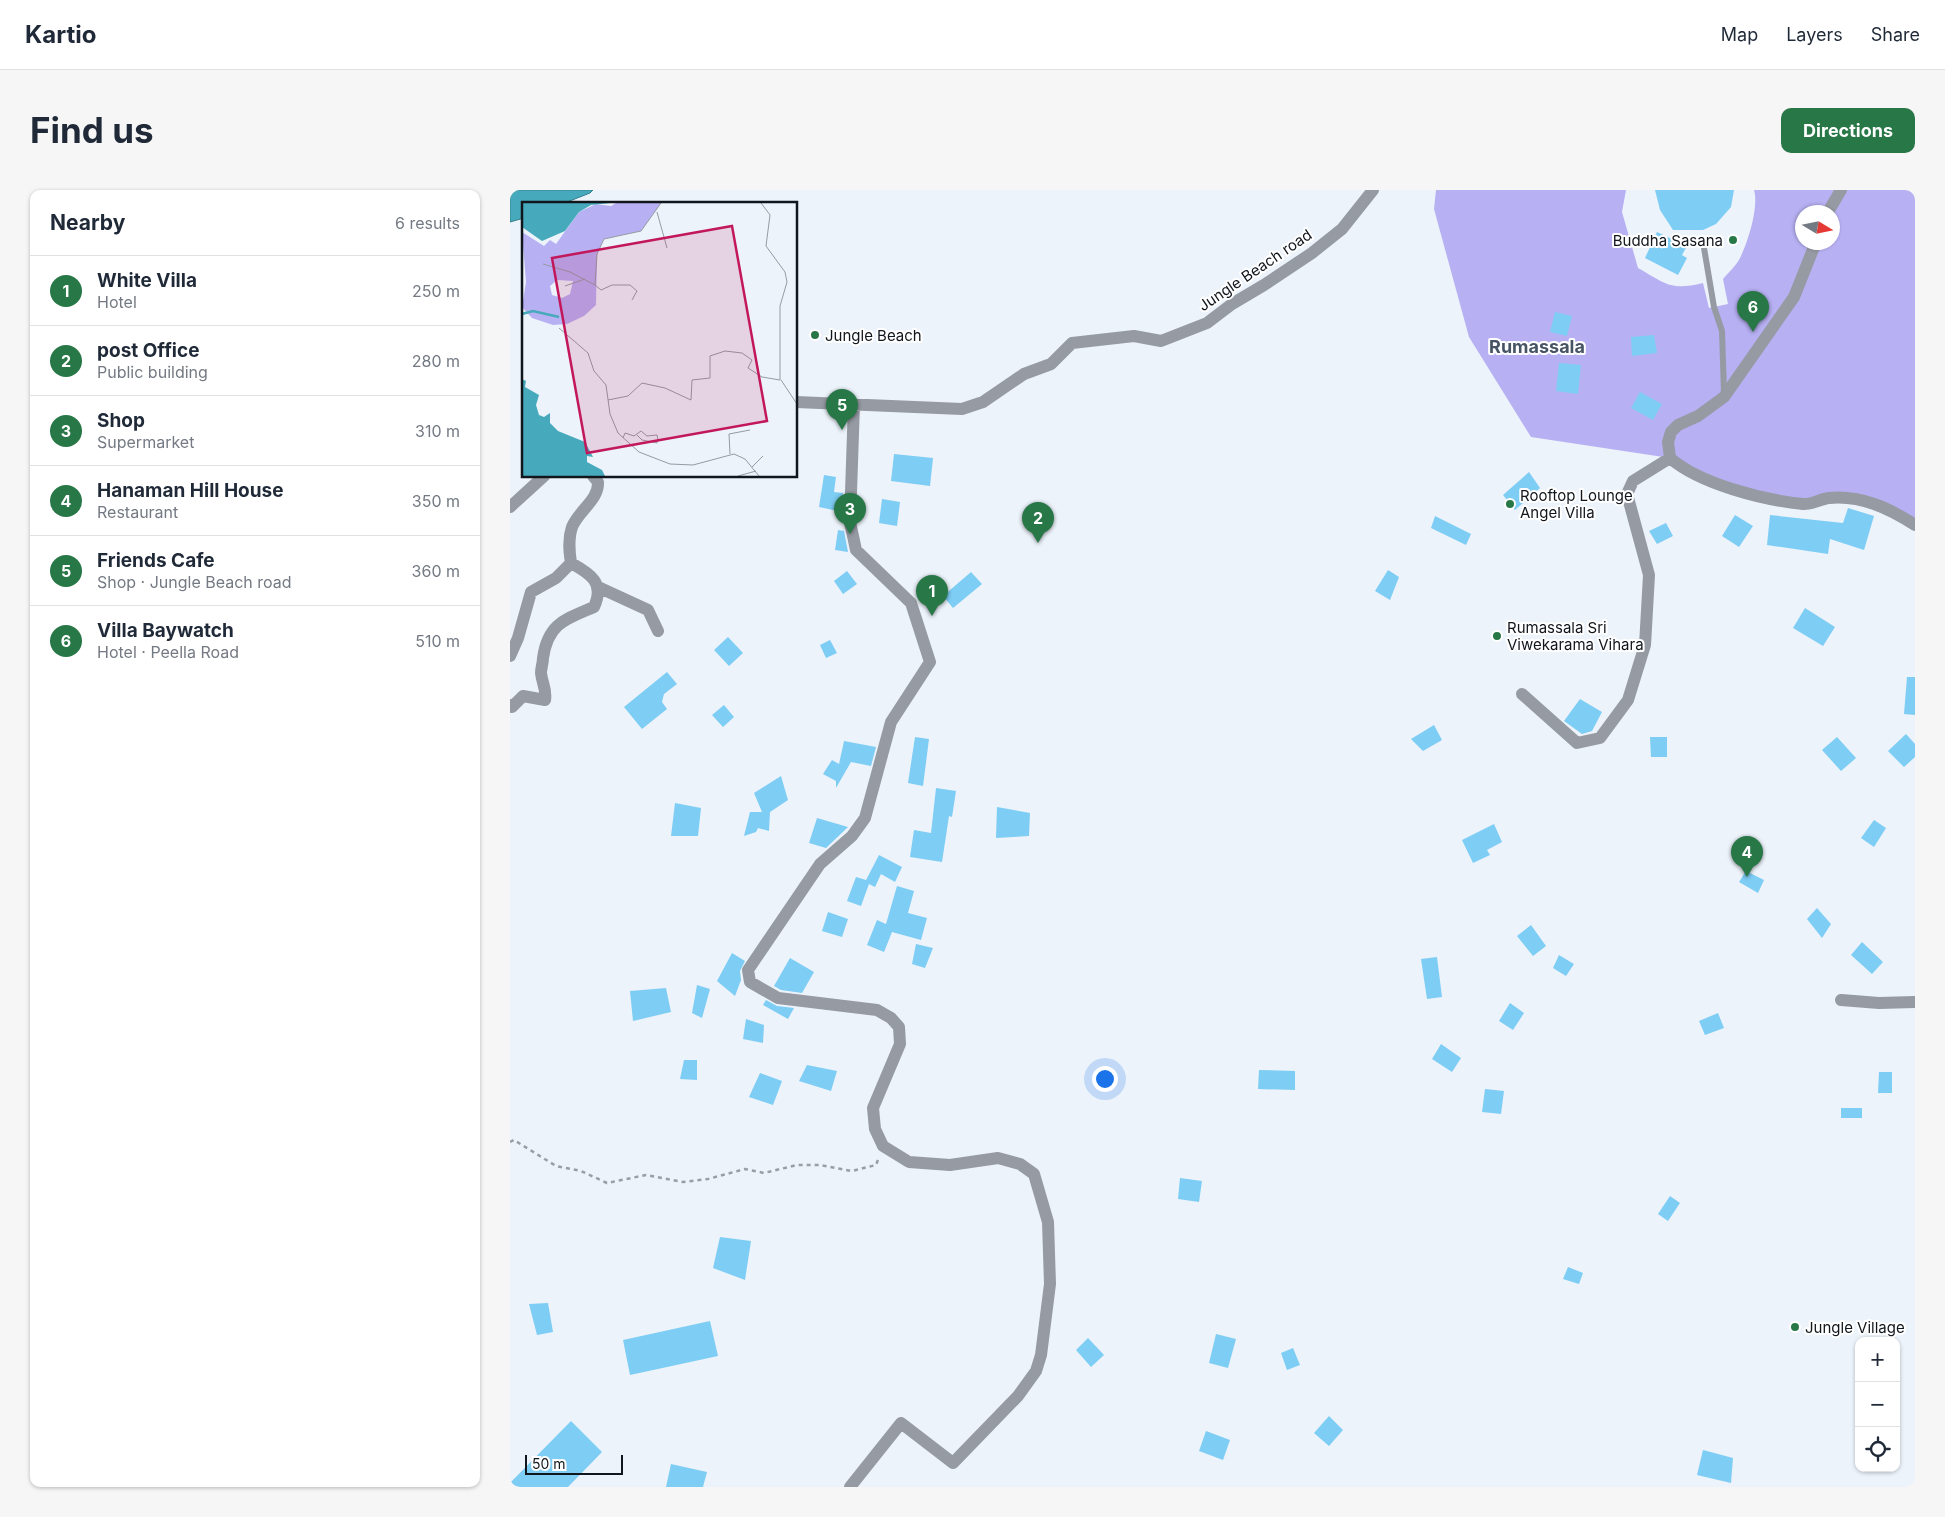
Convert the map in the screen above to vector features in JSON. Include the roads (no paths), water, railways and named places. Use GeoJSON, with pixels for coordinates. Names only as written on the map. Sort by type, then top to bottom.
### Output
{"type":"FeatureCollection","features":[{"type":"Feature","properties":{"kind":"street","name":"Jungle Beach road"},"geometry":{"type":"LineString","coordinates":[[798,402],[962,409],[983,402],[1024,374],[1051,364],[1072,343],[1134,336],[1161,341],[1207,323],[1232,304],[1304,258],[1342,229],[1373,190]]}},
{"type":"Feature","properties":{"kind":"street"},"geometry":{"type":"LineString","coordinates":[[1832,205],[1841,190]]}},
{"type":"Feature","properties":{"kind":"street"},"geometry":{"type":"LineString","coordinates":[[1813,250],[1794,297],[1724,396],[1698,416],[1678,425],[1672,432],[1668,442],[1670,458],[1680,467],[1699,476],[1754,494],[1804,504],[1828,498],[1862,500],[1890,509],[1915,525]]}},
{"type":"Feature","properties":{"kind":"street"},"geometry":{"type":"LineString","coordinates":[[850,1487],[901,1424],[953,1463],[1018,1396],[1036,1371],[1042,1354],[1050,1284],[1048,1222],[1034,1174],[1020,1164],[998,1158],[950,1165],[909,1162],[883,1146],[875,1129],[873,1108],[900,1044],[899,1027],[891,1018],[877,1010],[778,998],[750,982],[748,970],[820,864],[852,836],[865,818],[891,722],[930,662],[912,603],[856,550],[850,522],[854,404]]}},
{"type":"Feature","properties":{"kind":"street"},"geometry":{"type":"LineString","coordinates":[[1522,694],[1576,743],[1600,738],[1628,700],[1645,646],[1648,574],[1627,494],[1633,481],[1670,458]]}},
{"type":"Feature","properties":{"kind":"street"},"geometry":{"type":"LineString","coordinates":[[510,507],[542,478]]}},
{"type":"Feature","properties":{"kind":"street"},"geometry":{"type":"LineString","coordinates":[[571,563],[568,545],[573,526],[599,490],[598,482],[595,478]]}},
{"type":"Feature","properties":{"kind":"street"},"geometry":{"type":"LineString","coordinates":[[510,705],[512,706],[523,696],[545,700],[546,692],[541,674],[545,645],[552,631],[560,622],[594,607],[600,595],[598,587],[588,572],[571,563]]}},
{"type":"Feature","properties":{"kind":"street"},"geometry":{"type":"LineString","coordinates":[[510,656],[518,638],[531,592],[556,578],[571,563]]}},
{"type":"Feature","properties":{"kind":"street"},"geometry":{"type":"LineString","coordinates":[[598,587],[648,610],[658,631]]}},
{"type":"Feature","properties":{"kind":"street"},"geometry":{"type":"LineString","coordinates":[[1841,1000],[1879,1003],[1915,1002]]}},
{"type":"Feature","properties":{"kind":"lane"},"geometry":{"type":"LineString","coordinates":[[1703,242],[1714,307],[1722,332],[1725,370],[1724,396]]}},
{"type":"Feature","properties":{"kind":"water"},"geometry":{"type":"Polygon","coordinates":[[[510,190],[593,190],[567,202],[522,202],[522,219],[510,222],[510,190]]]}},
{"type":"Feature","properties":{"kind":"place","name":"Buddha Sasana"},"geometry":{"type":"Point","coordinates":[1733,240]}},
{"type":"Feature","properties":{"kind":"place","name":"Villa Baywatch"},"geometry":{"type":"Point","coordinates":[1753,332]}},
{"type":"Feature","properties":{"kind":"place","name":"Jungle Beach"},"geometry":{"type":"Point","coordinates":[815,335]}},
{"type":"Feature","properties":{"kind":"place","name":"Friends Cafe"},"geometry":{"type":"Point","coordinates":[842,430]}},
{"type":"Feature","properties":{"kind":"place","name":"Rooftop Lounge Angel Villa"},"geometry":{"type":"Point","coordinates":[1510,504]}},
{"type":"Feature","properties":{"kind":"place","name":"Shop"},"geometry":{"type":"Point","coordinates":[850,534]}},
{"type":"Feature","properties":{"kind":"place","name":"post Office"},"geometry":{"type":"Point","coordinates":[1038,543]}},
{"type":"Feature","properties":{"kind":"place","name":"White Villa"},"geometry":{"type":"Point","coordinates":[932,616]}},
{"type":"Feature","properties":{"kind":"place","name":"Rumassala Sri Viwekarama Vihara"},"geometry":{"type":"Point","coordinates":[1497,636]}},
{"type":"Feature","properties":{"kind":"place","name":"Hanaman Hill House"},"geometry":{"type":"Point","coordinates":[1747,877]}},
{"type":"Feature","properties":{"kind":"place","name":"Jungle Village"},"geometry":{"type":"Point","coordinates":[1795,1327]}},
{"type":"Feature","properties":{"kind":"district","name":"Rumassala"},"geometry":{"type":"Point","coordinates":[1537,346]}}]}
